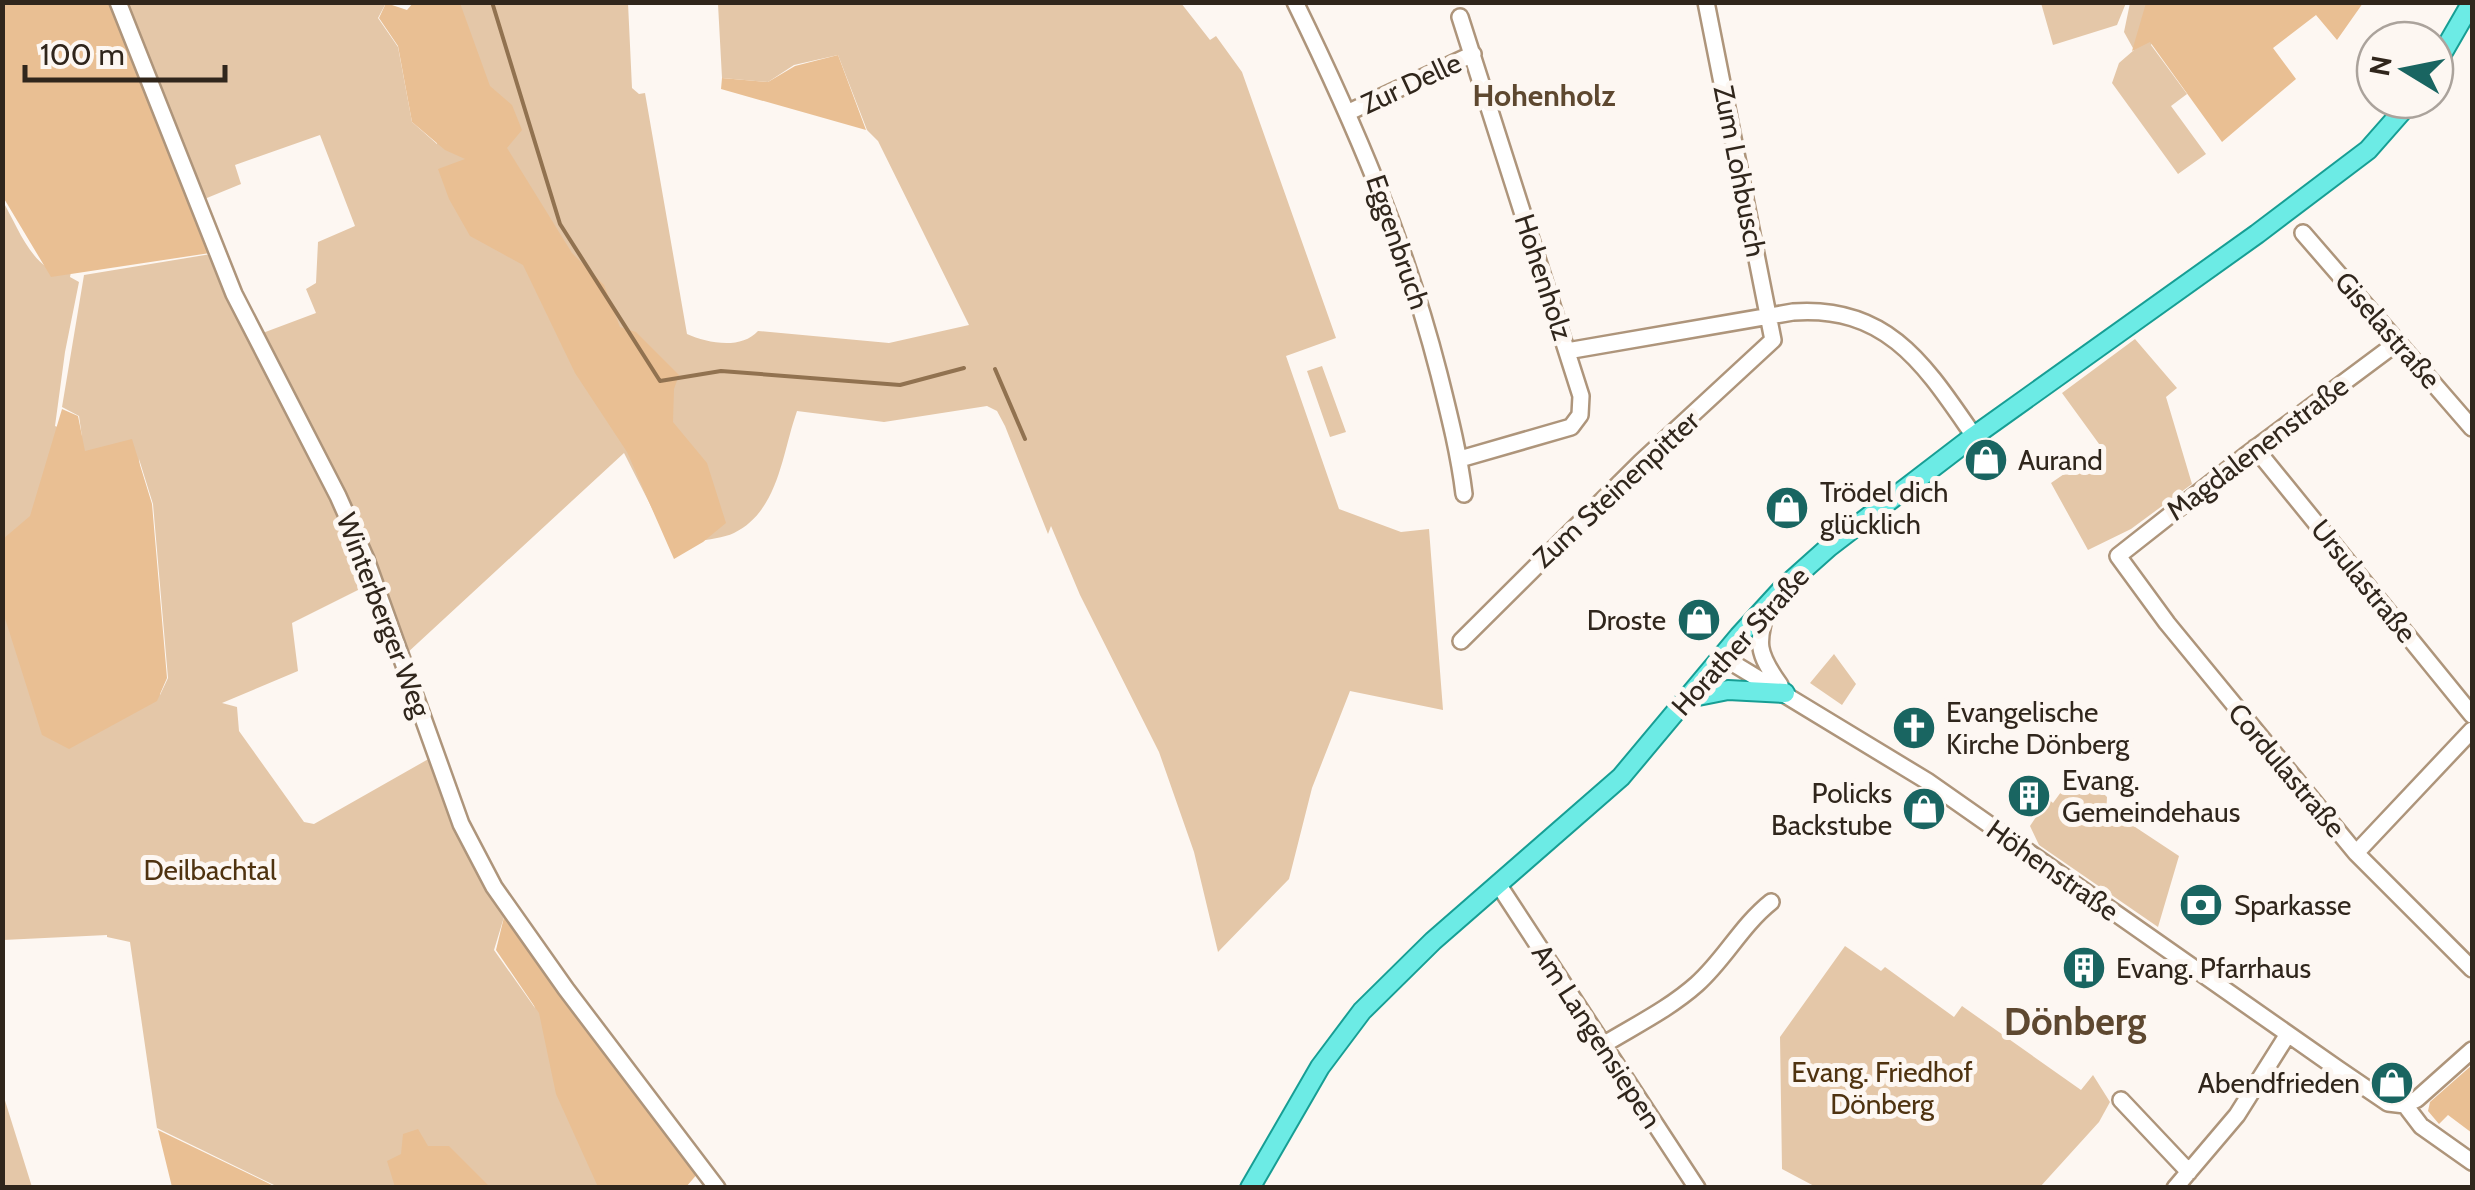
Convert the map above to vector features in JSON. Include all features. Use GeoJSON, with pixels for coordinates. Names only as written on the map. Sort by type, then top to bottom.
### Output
{"type":"FeatureCollection","features":[{"type":"Feature","properties":{"kind":"main road"},"geometry":{"type":"LineString","coordinates":[[2455,31],[2472,2]]}},
{"type":"Feature","properties":{"kind":"main road","name":"Horather Straße"},"geometry":{"type":"LineString","coordinates":[[1250,1188],[1320,1067],[1362,1011],[1432,941],[1621,777],[1770,601],[1829,546],[1974,436],[2368,150],[2394,120]]}},
{"type":"Feature","properties":{"kind":"main road"},"geometry":{"type":"LineString","coordinates":[[1688,698],[1728,690],[1785,693]]}},
{"type":"Feature","properties":{"kind":"street","name":"Winterberger Weg"},"geometry":{"type":"LineString","coordinates":[[118,2],[234,294],[366,558],[461,824],[494,887],[717,1188]]}},
{"type":"Feature","properties":{"kind":"street","name":"Eggenbruch"},"geometry":{"type":"LineString","coordinates":[[1295,2],[1349,112],[1412,276],[1460,459],[1464,494]]}},
{"type":"Feature","properties":{"kind":"street","name":"Zum Lohbusch"},"geometry":{"type":"LineString","coordinates":[[1706,2],[1773,340]]}},
{"type":"Feature","properties":{"kind":"street","name":"Hohenholz"},"geometry":{"type":"LineString","coordinates":[[1460,16],[1582,396],[1580,416],[1571,426],[1460,459]]}},
{"type":"Feature","properties":{"kind":"street","name":"Zur Delle"},"geometry":{"type":"LineString","coordinates":[[1349,112],[1473,54]]}},
{"type":"Feature","properties":{"kind":"street","name":"Giselastraße"},"geometry":{"type":"LineString","coordinates":[[2303,233],[2472,428]]}},
{"type":"Feature","properties":{"kind":"street"},"geometry":{"type":"LineString","coordinates":[[1567,351],[1817,310],[1841,314],[1896,339],[1933,377],[1974,436]]}},
{"type":"Feature","properties":{"kind":"street","name":"Zum Steinenpitter"},"geometry":{"type":"LineString","coordinates":[[1461,641],[1599,502],[1773,340]]}},
{"type":"Feature","properties":{"kind":"street","name":"Magdalenenstraße"},"geometry":{"type":"LineString","coordinates":[[2118,556],[2398,342]]}},
{"type":"Feature","properties":{"kind":"street","name":"Ursulastraße"},"geometry":{"type":"LineString","coordinates":[[2255,448],[2472,714]]}},
{"type":"Feature","properties":{"kind":"street","name":"Cordulastraße"},"geometry":{"type":"LineString","coordinates":[[2118,556],[2178,637],[2356,853],[2472,969]]}},
{"type":"Feature","properties":{"kind":"street"},"geometry":{"type":"LineString","coordinates":[[1770,601],[1758,637],[1763,662],[1785,693]]}},
{"type":"Feature","properties":{"kind":"street","name":"Höhenstraße"},"geometry":{"type":"LineString","coordinates":[[1722,656],[1927,781],[2388,1103],[2405,1106],[2421,1126],[2472,1162]]}},
{"type":"Feature","properties":{"kind":"street"},"geometry":{"type":"LineString","coordinates":[[2356,853],[2472,730]]}},
{"type":"Feature","properties":{"kind":"street","name":"Am Langensiepen"},"geometry":{"type":"LineString","coordinates":[[1498,884],[1696,1188]]}},
{"type":"Feature","properties":{"kind":"street"},"geometry":{"type":"LineString","coordinates":[[1603,1045],[1697,984],[1718,964],[1748,920],[1771,902]]}},
{"type":"Feature","properties":{"kind":"street"},"geometry":{"type":"LineString","coordinates":[[2175,1188],[2237,1115],[2288,1034]]}},
{"type":"Feature","properties":{"kind":"street"},"geometry":{"type":"LineString","coordinates":[[2405,1106],[2472,1050]]}},
{"type":"Feature","properties":{"kind":"street"},"geometry":{"type":"LineString","coordinates":[[2122,1100],[2189,1172]]}},
{"type":"Feature","properties":{"kind":"green space"},"geometry":{"type":"Polygon","coordinates":[[[2041,2],[2126,3],[2117,25],[2053,45],[2041,2]]]}},
{"type":"Feature","properties":{"kind":"green space"},"geometry":{"type":"Polygon","coordinates":[[[123,3],[386,3],[378,18],[398,47],[412,122],[437,144],[438,3],[628,3],[632,88],[639,94],[645,93],[687,334],[724,343],[743,341],[758,331],[889,343],[969,325],[878,141],[867,130],[838,55],[794,65],[768,82],[722,78],[718,4],[1181,3],[1210,40],[1216,36],[1242,72],[1336,338],[1286,356],[1339,509],[1401,532],[1429,529],[1443,710],[1350,691],[1312,788],[1289,879],[1218,952],[1194,852],[1159,752],[1080,595],[1051,526],[1048,534],[1005,426],[997,411],[987,406],[884,422],[797,411],[777,479],[761,511],[734,533],[696,542],[658,520],[624,453],[406,654],[260,334],[316,313],[306,289],[316,283],[318,242],[355,226],[320,135],[235,165],[241,184],[202,200],[123,3]]]}},
{"type":"Feature","properties":{"kind":"green space"},"geometry":{"type":"Polygon","coordinates":[[[2130,3],[2173,3],[2151,45],[2187,94],[2171,106],[2206,154],[2178,174],[2112,83],[2119,63],[2134,50],[2124,32],[2130,3]]]}},
{"type":"Feature","properties":{"kind":"green space","name":"Deilbachtal"},"geometry":{"type":"Polygon","coordinates":[[[2,200],[38,259],[58,272],[71,272],[70,277],[79,282],[55,426],[82,437],[79,416],[62,407],[84,275],[211,254],[333,497],[370,584],[292,623],[298,671],[222,703],[237,707],[239,731],[304,822],[314,824],[432,757],[463,840],[678,1187],[278,1187],[157,1128],[130,942],[107,935],[3,940],[2,200]],[[139,459],[160,695],[168,678],[153,504],[139,459]],[[504,918],[494,950],[535,1008],[504,918]]]}},
{"type":"Feature","properties":{"kind":"green space"},"geometry":{"type":"Polygon","coordinates":[[[2135,339],[2177,388],[2166,397],[2192,484],[2131,529],[2088,550],[2051,483],[2102,448],[2062,393],[2135,339]]]}},
{"type":"Feature","properties":{"kind":"green space"},"geometry":{"type":"Polygon","coordinates":[[[1322,366],[1346,432],[1330,437],[1307,371],[1322,366]]]}},
{"type":"Feature","properties":{"kind":"green space"},"geometry":{"type":"Polygon","coordinates":[[[1834,654],[1856,684],[1842,705],[1810,683],[1834,654]]]}},
{"type":"Feature","properties":{"kind":"green space"},"geometry":{"type":"Polygon","coordinates":[[[2095,785],[2107,797],[2106,817],[2115,823],[2120,817],[2179,856],[2158,927],[2039,845],[2030,826],[2048,799],[2053,803],[2061,792],[2095,785]]]}},
{"type":"Feature","properties":{"kind":"green space","name":"Evang. Friedhof Dönberg"},"geometry":{"type":"Polygon","coordinates":[[[1845,946],[1881,971],[1885,967],[1954,1017],[1962,1006],[2081,1090],[2093,1075],[2110,1102],[2099,1122],[2040,1187],[1816,1187],[1782,1169],[1780,1037],[1845,946]]]}},
{"type":"Feature","properties":{"kind":"green space"},"geometry":{"type":"Polygon","coordinates":[[[2,1091],[32,1187],[3,1187],[2,1091]]]}},
{"type":"Feature","properties":{"kind":"shaded area"},"geometry":{"type":"Polygon","coordinates":[[[2146,2],[2363,3],[2337,40],[2316,15],[2273,48],[2296,79],[2222,142],[2150,42],[2132,51],[2146,2]]]}},
{"type":"Feature","properties":{"kind":"shaded area"},"geometry":{"type":"Polygon","coordinates":[[[2,3],[113,3],[210,253],[51,277],[3,197],[2,3]]]}},
{"type":"Feature","properties":{"kind":"shaded area"},"geometry":{"type":"Polygon","coordinates":[[[386,3],[407,10],[413,3],[460,3],[490,86],[512,105],[522,130],[507,148],[572,253],[604,285],[620,327],[636,332],[679,375],[674,389],[673,422],[707,463],[726,523],[674,559],[627,452],[575,373],[523,265],[470,236],[449,199],[438,169],[465,159],[445,150],[412,122],[398,46],[379,18],[386,3]]]}},
{"type":"Feature","properties":{"kind":"shaded area"},"geometry":{"type":"Polygon","coordinates":[[[838,55],[866,130],[721,89],[722,78],[768,82],[795,66],[838,55]]]}},
{"type":"Feature","properties":{"kind":"shaded area"},"geometry":{"type":"Polygon","coordinates":[[[62,409],[78,416],[85,451],[132,439],[152,504],[167,678],[157,701],[69,749],[42,735],[3,612],[3,539],[30,516],[62,409]]]}},
{"type":"Feature","properties":{"kind":"shaded area"},"geometry":{"type":"Polygon","coordinates":[[[505,913],[699,1172],[686,1187],[598,1187],[556,1094],[539,1013],[496,950],[505,913]]]}},
{"type":"Feature","properties":{"kind":"shaded area"},"geometry":{"type":"Polygon","coordinates":[[[2472,1065],[2472,1133],[2448,1115],[2439,1124],[2428,1111],[2430,1102],[2472,1065]]]}},
{"type":"Feature","properties":{"kind":"shaded area"},"geometry":{"type":"Polygon","coordinates":[[[418,1129],[428,1146],[449,1146],[490,1187],[395,1187],[387,1161],[401,1154],[403,1134],[418,1129]]]}},
{"type":"Feature","properties":{"kind":"shaded area"},"geometry":{"type":"Polygon","coordinates":[[[158,1130],[276,1187],[172,1187],[158,1130]]]}},
{"type":"Feature","properties":{"kind":"waterway"},"geometry":{"type":"LineString","coordinates":[[492,2],[560,224],[660,381],[721,371],[900,385],[964,368]]}},
{"type":"Feature","properties":{"kind":"waterway"},"geometry":{"type":"LineString","coordinates":[[995,369],[1025,439]]}},
{"type":"Feature","properties":{"kind":"place","name":"Aurand"},"geometry":{"type":"Point","coordinates":[1986,460]}},
{"type":"Feature","properties":{"kind":"place","name":"Trödel dich glücklich"},"geometry":{"type":"Point","coordinates":[1787,508]}},
{"type":"Feature","properties":{"kind":"place","name":"Droste"},"geometry":{"type":"Point","coordinates":[1699,620]}},
{"type":"Feature","properties":{"kind":"place","name":"Evangelische Kirche Dönberg"},"geometry":{"type":"Point","coordinates":[1914,728]}},
{"type":"Feature","properties":{"kind":"place","name":"Evang. Gemeindehaus"},"geometry":{"type":"Point","coordinates":[2029,796]}},
{"type":"Feature","properties":{"kind":"place","name":"Policks Backstube"},"geometry":{"type":"Point","coordinates":[1924,809]}},
{"type":"Feature","properties":{"kind":"place","name":"Sparkasse"},"geometry":{"type":"Point","coordinates":[2201,905]}},
{"type":"Feature","properties":{"kind":"place","name":"Evang. Pfarrhaus"},"geometry":{"type":"Point","coordinates":[2084,968]}},
{"type":"Feature","properties":{"kind":"place","name":"Abendfrieden"},"geometry":{"type":"Point","coordinates":[2392,1083]}},
{"type":"Feature","properties":{"kind":"district","name":"Hohenholz"},"geometry":{"type":"Point","coordinates":[1544,95]}},
{"type":"Feature","properties":{"kind":"district","name":"Dönberg"},"geometry":{"type":"Point","coordinates":[2075,1021]}}]}
